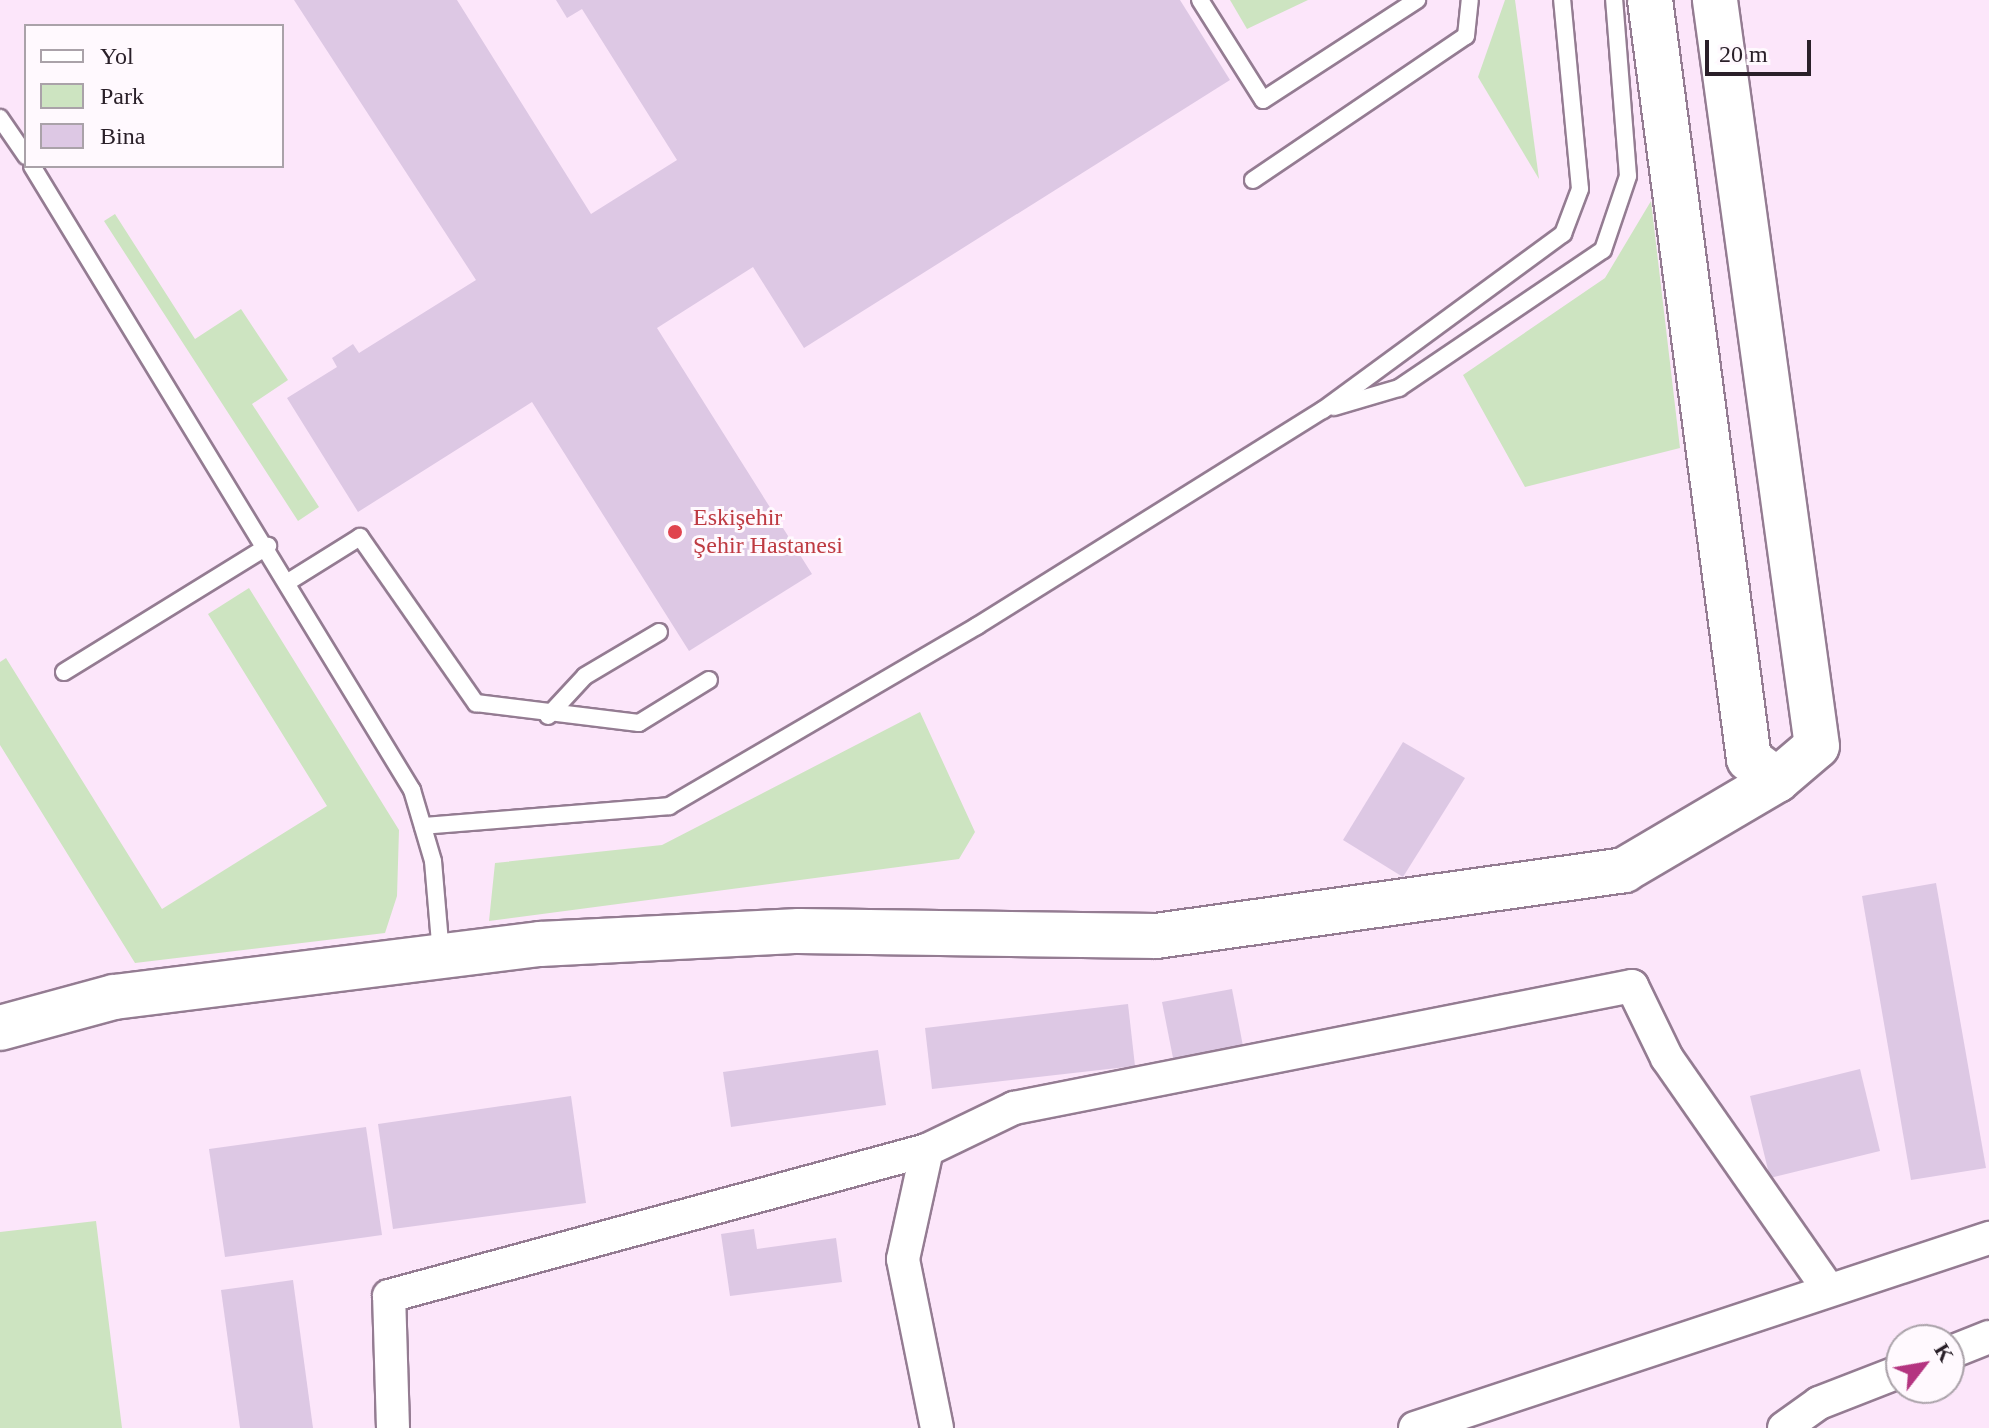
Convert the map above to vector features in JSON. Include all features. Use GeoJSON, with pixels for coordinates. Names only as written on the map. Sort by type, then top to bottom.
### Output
{"type":"FeatureCollection","features":[{"type":"Feature","properties":{"kind":"street"},"geometry":{"type":"LineString","coordinates":[[1650,0],[1749,759],[1777,780]]}},
{"type":"Feature","properties":{"kind":"street"},"geometry":{"type":"LineString","coordinates":[[0,1028],[114,997],[441,957],[799,931],[1156,936],[1624,870],[1777,780],[1817,746],[1715,0]]}},
{"type":"Feature","properties":{"kind":"street"},"geometry":{"type":"LineString","coordinates":[[393,1428],[389,1296],[927,1150],[1014,1108],[1632,986],[1667,1058],[1828,1289]]}},
{"type":"Feature","properties":{"kind":"street"},"geometry":{"type":"LineString","coordinates":[[927,1150],[903,1259],[937,1428]]}},
{"type":"Feature","properties":{"kind":"street"},"geometry":{"type":"LineString","coordinates":[[1415,1428],[1989,1238]]}},
{"type":"Feature","properties":{"kind":"street"},"geometry":{"type":"LineString","coordinates":[[1965,1347],[1989,1337]]}},
{"type":"Feature","properties":{"kind":"street"},"geometry":{"type":"LineString","coordinates":[[1784,1428],[1819,1403],[1885,1377]]}},
{"type":"Feature","properties":{"kind":"lane"},"geometry":{"type":"LineString","coordinates":[[1200,0],[1263,100],[1417,0]]}},
{"type":"Feature","properties":{"kind":"lane"},"geometry":{"type":"LineString","coordinates":[[1253,180],[1466,36],[1470,0]]}},
{"type":"Feature","properties":{"kind":"lane"},"geometry":{"type":"LineString","coordinates":[[423,826],[669,806],[977,626],[1323,410],[1563,234],[1580,189],[1562,0]]}},
{"type":"Feature","properties":{"kind":"lane"},"geometry":{"type":"LineString","coordinates":[[1323,410],[1399,388],[1603,250],[1628,176],[1614,0]]}},
{"type":"Feature","properties":{"kind":"lane"},"geometry":{"type":"LineString","coordinates":[[0,118],[24,153]]}},
{"type":"Feature","properties":{"kind":"lane"},"geometry":{"type":"LineString","coordinates":[[33,168],[268,546],[412,790],[423,826],[441,957]]}},
{"type":"Feature","properties":{"kind":"lane"},"geometry":{"type":"LineString","coordinates":[[288,582],[360,537],[476,703],[548,716],[639,723],[709,680]]}},
{"type":"Feature","properties":{"kind":"lane"},"geometry":{"type":"LineString","coordinates":[[64,672],[268,546]]}},
{"type":"Feature","properties":{"kind":"lane"},"geometry":{"type":"LineString","coordinates":[[548,716],[585,676],[659,632]]}},
{"type":"Feature","properties":{"kind":"green space"},"geometry":{"type":"Polygon","coordinates":[[[1230,0],[1308,0],[1247,29],[1230,0]]]}},
{"type":"Feature","properties":{"kind":"green space"},"geometry":{"type":"Polygon","coordinates":[[[1505,0],[1515,0],[1539,179],[1478,77],[1505,0]]]}},
{"type":"Feature","properties":{"kind":"green space"},"geometry":{"type":"Polygon","coordinates":[[[1651,201],[1680,448],[1525,487],[1463,375],[1605,278],[1651,201]]]}},
{"type":"Feature","properties":{"kind":"green space"},"geometry":{"type":"Polygon","coordinates":[[[115,214],[195,339],[241,309],[288,380],[252,404],[319,507],[298,521],[104,221],[115,214]]]}},
{"type":"Feature","properties":{"kind":"green space"},"geometry":{"type":"Polygon","coordinates":[[[249,588],[399,830],[397,896],[385,933],[135,963],[0,745],[0,662],[6,658],[162,909],[327,806],[208,614],[249,588]]]}},
{"type":"Feature","properties":{"kind":"green space"},"geometry":{"type":"Polygon","coordinates":[[[920,712],[975,832],[959,859],[489,921],[495,863],[662,845],[920,712]]]}},
{"type":"Feature","properties":{"kind":"green space"},"geometry":{"type":"Polygon","coordinates":[[[96,1221],[122,1428],[0,1428],[0,1232],[96,1221]]]}},
{"type":"Feature","properties":{"kind":"building"},"geometry":{"type":"Polygon","coordinates":[[[294,0],[457,0],[591,214],[677,160],[582,9],[567,18],[556,0],[1180,0],[1230,80],[804,348],[753,267],[657,328],[812,574],[689,651],[532,402],[358,512],[287,398],[337,367],[332,358],[353,344],[359,353],[476,280],[294,0]]]}},
{"type":"Feature","properties":{"kind":"building"},"geometry":{"type":"Polygon","coordinates":[[[1403,742],[1465,778],[1403,877],[1343,840],[1403,742]]]}},
{"type":"Feature","properties":{"kind":"building"},"geometry":{"type":"Polygon","coordinates":[[[1936,883],[1986,1168],[1911,1180],[1862,896],[1936,883]]]}},
{"type":"Feature","properties":{"kind":"building"},"geometry":{"type":"Polygon","coordinates":[[[1232,989],[1243,1046],[1173,1058],[1162,1002],[1232,989]]]}},
{"type":"Feature","properties":{"kind":"building"},"geometry":{"type":"Polygon","coordinates":[[[1128,1004],[1135,1066],[932,1089],[925,1028],[1128,1004]]]}},
{"type":"Feature","properties":{"kind":"building"},"geometry":{"type":"Polygon","coordinates":[[[878,1050],[886,1105],[731,1127],[723,1072],[878,1050]]]}},
{"type":"Feature","properties":{"kind":"building"},"geometry":{"type":"Polygon","coordinates":[[[1860,1069],[1880,1151],[1770,1178],[1750,1096],[1860,1069]]]}},
{"type":"Feature","properties":{"kind":"building"},"geometry":{"type":"Polygon","coordinates":[[[571,1096],[586,1203],[393,1229],[378,1124],[571,1096]]]}},
{"type":"Feature","properties":{"kind":"building"},"geometry":{"type":"Polygon","coordinates":[[[366,1127],[382,1235],[225,1257],[209,1149],[366,1127]]]}},
{"type":"Feature","properties":{"kind":"building"},"geometry":{"type":"Polygon","coordinates":[[[754,1229],[757,1249],[836,1238],[842,1282],[730,1296],[721,1234],[754,1229]]]}},
{"type":"Feature","properties":{"kind":"building"},"geometry":{"type":"Polygon","coordinates":[[[293,1280],[313,1428],[240,1428],[221,1290],[293,1280]]]}},
{"type":"Feature","properties":{"kind":"place","name":"Eskişehir Şehir Hastanesi"},"geometry":{"type":"Point","coordinates":[675,532]}}]}
